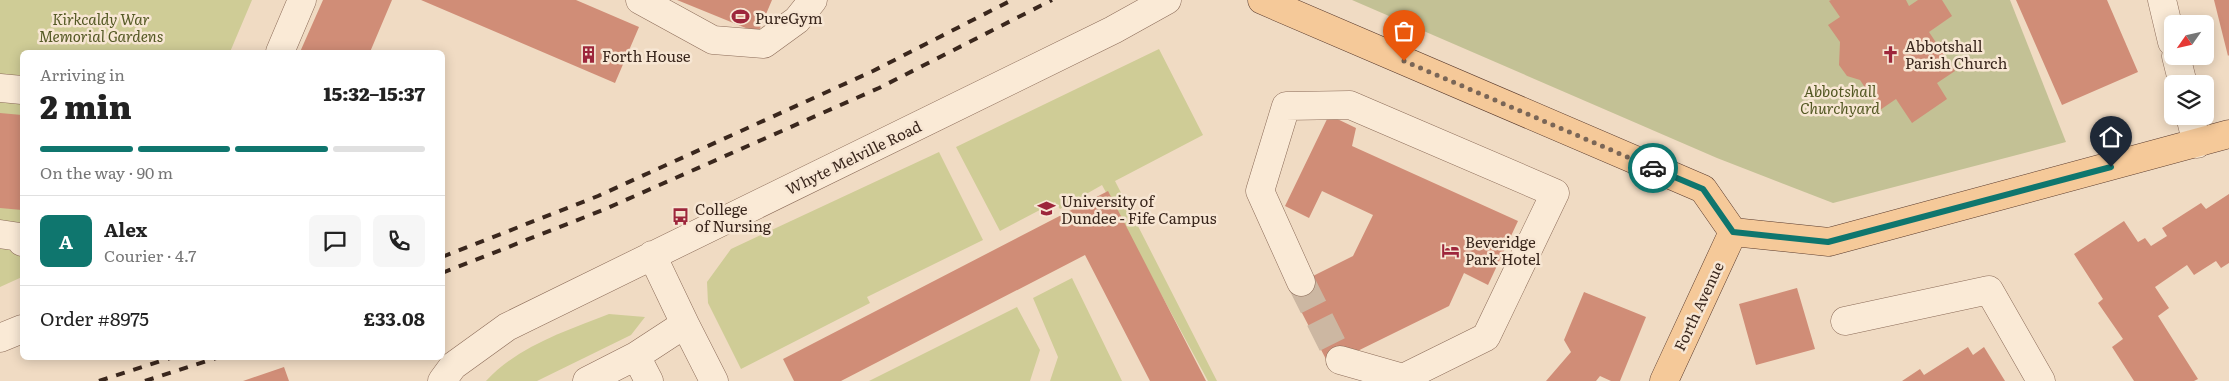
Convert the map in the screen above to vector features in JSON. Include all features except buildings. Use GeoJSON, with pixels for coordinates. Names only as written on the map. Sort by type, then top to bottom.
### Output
{"type":"FeatureCollection","features":[{"type":"Feature","properties":{"kind":"main road"},"geometry":{"type":"LineString","coordinates":[[1262,0],[1703,189],[1733,232],[1828,242],[2229,134]]}},
{"type":"Feature","properties":{"kind":"main road","name":"Forth Avenue"},"geometry":{"type":"LineString","coordinates":[[1664,381],[1733,232]]}},
{"type":"Feature","properties":{"kind":"street"},"geometry":{"type":"LineString","coordinates":[[281,50],[302,0]]}},
{"type":"Feature","properties":{"kind":"street"},"geometry":{"type":"LineString","coordinates":[[640,0],[713,40],[764,44],[797,20],[813,0]]}},
{"type":"Feature","properties":{"kind":"street","name":"Whyte Melville Road"},"geometry":{"type":"LineString","coordinates":[[442,381],[453,366],[507,327],[1113,30],[1167,0]]}},
{"type":"Feature","properties":{"kind":"street"},"geometry":{"type":"LineString","coordinates":[[2162,0],[2166,15]]}},
{"type":"Feature","properties":{"kind":"street"},"geometry":{"type":"LineString","coordinates":[[0,88],[20,90]]}},
{"type":"Feature","properties":{"kind":"street"},"geometry":{"type":"LineString","coordinates":[[1301,282],[1260,191],[1286,106],[1350,105],[1555,193],[1486,337],[1404,380],[1340,360]]}},
{"type":"Feature","properties":{"kind":"street"},"geometry":{"type":"LineString","coordinates":[[2192,125],[2197,144]]}},
{"type":"Feature","properties":{"kind":"street"},"geometry":{"type":"LineString","coordinates":[[0,234],[20,237]]}},
{"type":"Feature","properties":{"kind":"street"},"geometry":{"type":"LineString","coordinates":[[652,255],[714,381]]}},
{"type":"Feature","properties":{"kind":"street"},"geometry":{"type":"LineString","coordinates":[[1845,321],[1988,290],[2041,381]]}},
{"type":"Feature","properties":{"kind":"street"},"geometry":{"type":"LineString","coordinates":[[587,381],[636,356],[685,324]]}},
{"type":"Feature","properties":{"kind":"street"},"geometry":{"type":"LineString","coordinates":[[0,338],[20,330]]}},
{"type":"Feature","properties":{"kind":"street"},"geometry":{"type":"LineString","coordinates":[[636,356],[649,381]]}},
{"type":"Feature","properties":{"kind":"green space","name":"Kirkcaldy War Memorial Gardens"},"geometry":{"type":"Polygon","coordinates":[[[0,0],[252,0],[231,50],[20,50],[20,278],[0,287],[0,0]]]}},
{"type":"Feature","properties":{"kind":"green space","name":"Abbotshall Churchyard"},"geometry":{"type":"Polygon","coordinates":[[[1352,0],[2010,0],[2066,142],[1833,203],[1717,158],[1352,0]]]}},
{"type":"Feature","properties":{"kind":"green space"},"geometry":{"type":"Polygon","coordinates":[[[1159,49],[1203,135],[1115,181],[1217,381],[1208,381],[1102,185],[1060,209],[1055,202],[1000,231],[956,147],[1159,49]]]}},
{"type":"Feature","properties":{"kind":"green space"},"geometry":{"type":"Polygon","coordinates":[[[939,152],[983,240],[867,297],[870,303],[741,369],[708,303],[707,282],[731,249],[939,152]]]}},
{"type":"Feature","properties":{"kind":"green space"},"geometry":{"type":"Polygon","coordinates":[[[1072,278],[1122,381],[1050,381],[1058,357],[1033,298],[1072,278]]]}},
{"type":"Feature","properties":{"kind":"green space"},"geometry":{"type":"Polygon","coordinates":[[[1017,307],[1040,350],[1030,381],[869,381],[1017,307]]]}},
{"type":"Feature","properties":{"kind":"green space"},"geometry":{"type":"Polygon","coordinates":[[[609,314],[645,317],[631,335],[537,381],[486,381],[513,358],[528,349],[560,333],[609,314]]]}},
{"type":"Feature","properties":{"kind":"tunnel"},"geometry":{"type":"LineString","coordinates":[[1301,282],[1340,360]]}},
{"type":"Feature","properties":{"kind":"railway"},"geometry":{"type":"LineString","coordinates":[[445,256],[598,196],[873,71],[1012,0]]}},
{"type":"Feature","properties":{"kind":"railway"},"geometry":{"type":"LineString","coordinates":[[445,272],[603,210],[879,88],[1052,0]]}},
{"type":"Feature","properties":{"kind":"railway"},"geometry":{"type":"LineString","coordinates":[[99,381],[164,360]]}},
{"type":"Feature","properties":{"kind":"railway"},"geometry":{"type":"LineString","coordinates":[[145,381],[210,360]]}},
{"type":"Feature","properties":{"kind":"way so far"},"geometry":{"type":"LineString","coordinates":[[1404,61],[1653,168]]}},
{"type":"Feature","properties":{"kind":"place","name":"PureGym"},"geometry":{"type":"Point","coordinates":[741,17]}},
{"type":"Feature","properties":{"kind":"place","name":"Abbotshall Parish Church"},"geometry":{"type":"Point","coordinates":[1891,54]}},
{"type":"Feature","properties":{"kind":"place","name":"Forth House"},"geometry":{"type":"Point","coordinates":[588,55]}},
{"type":"Feature","properties":{"kind":"place","name":"University of Dundee - Fife Campus"},"geometry":{"type":"Point","coordinates":[1047,209]}},
{"type":"Feature","properties":{"kind":"place","name":"College of Nursing"},"geometry":{"type":"Point","coordinates":[681,217]}},
{"type":"Feature","properties":{"kind":"place","name":"Beveridge Park Hotel"},"geometry":{"type":"Point","coordinates":[1451,250]}},
{"type":"Feature","properties":{"kind":"route"},"geometry":{"type":"LineString","coordinates":[[1653,168],[1703,189],[1733,232],[1828,242],[2111,167]]}}]}
